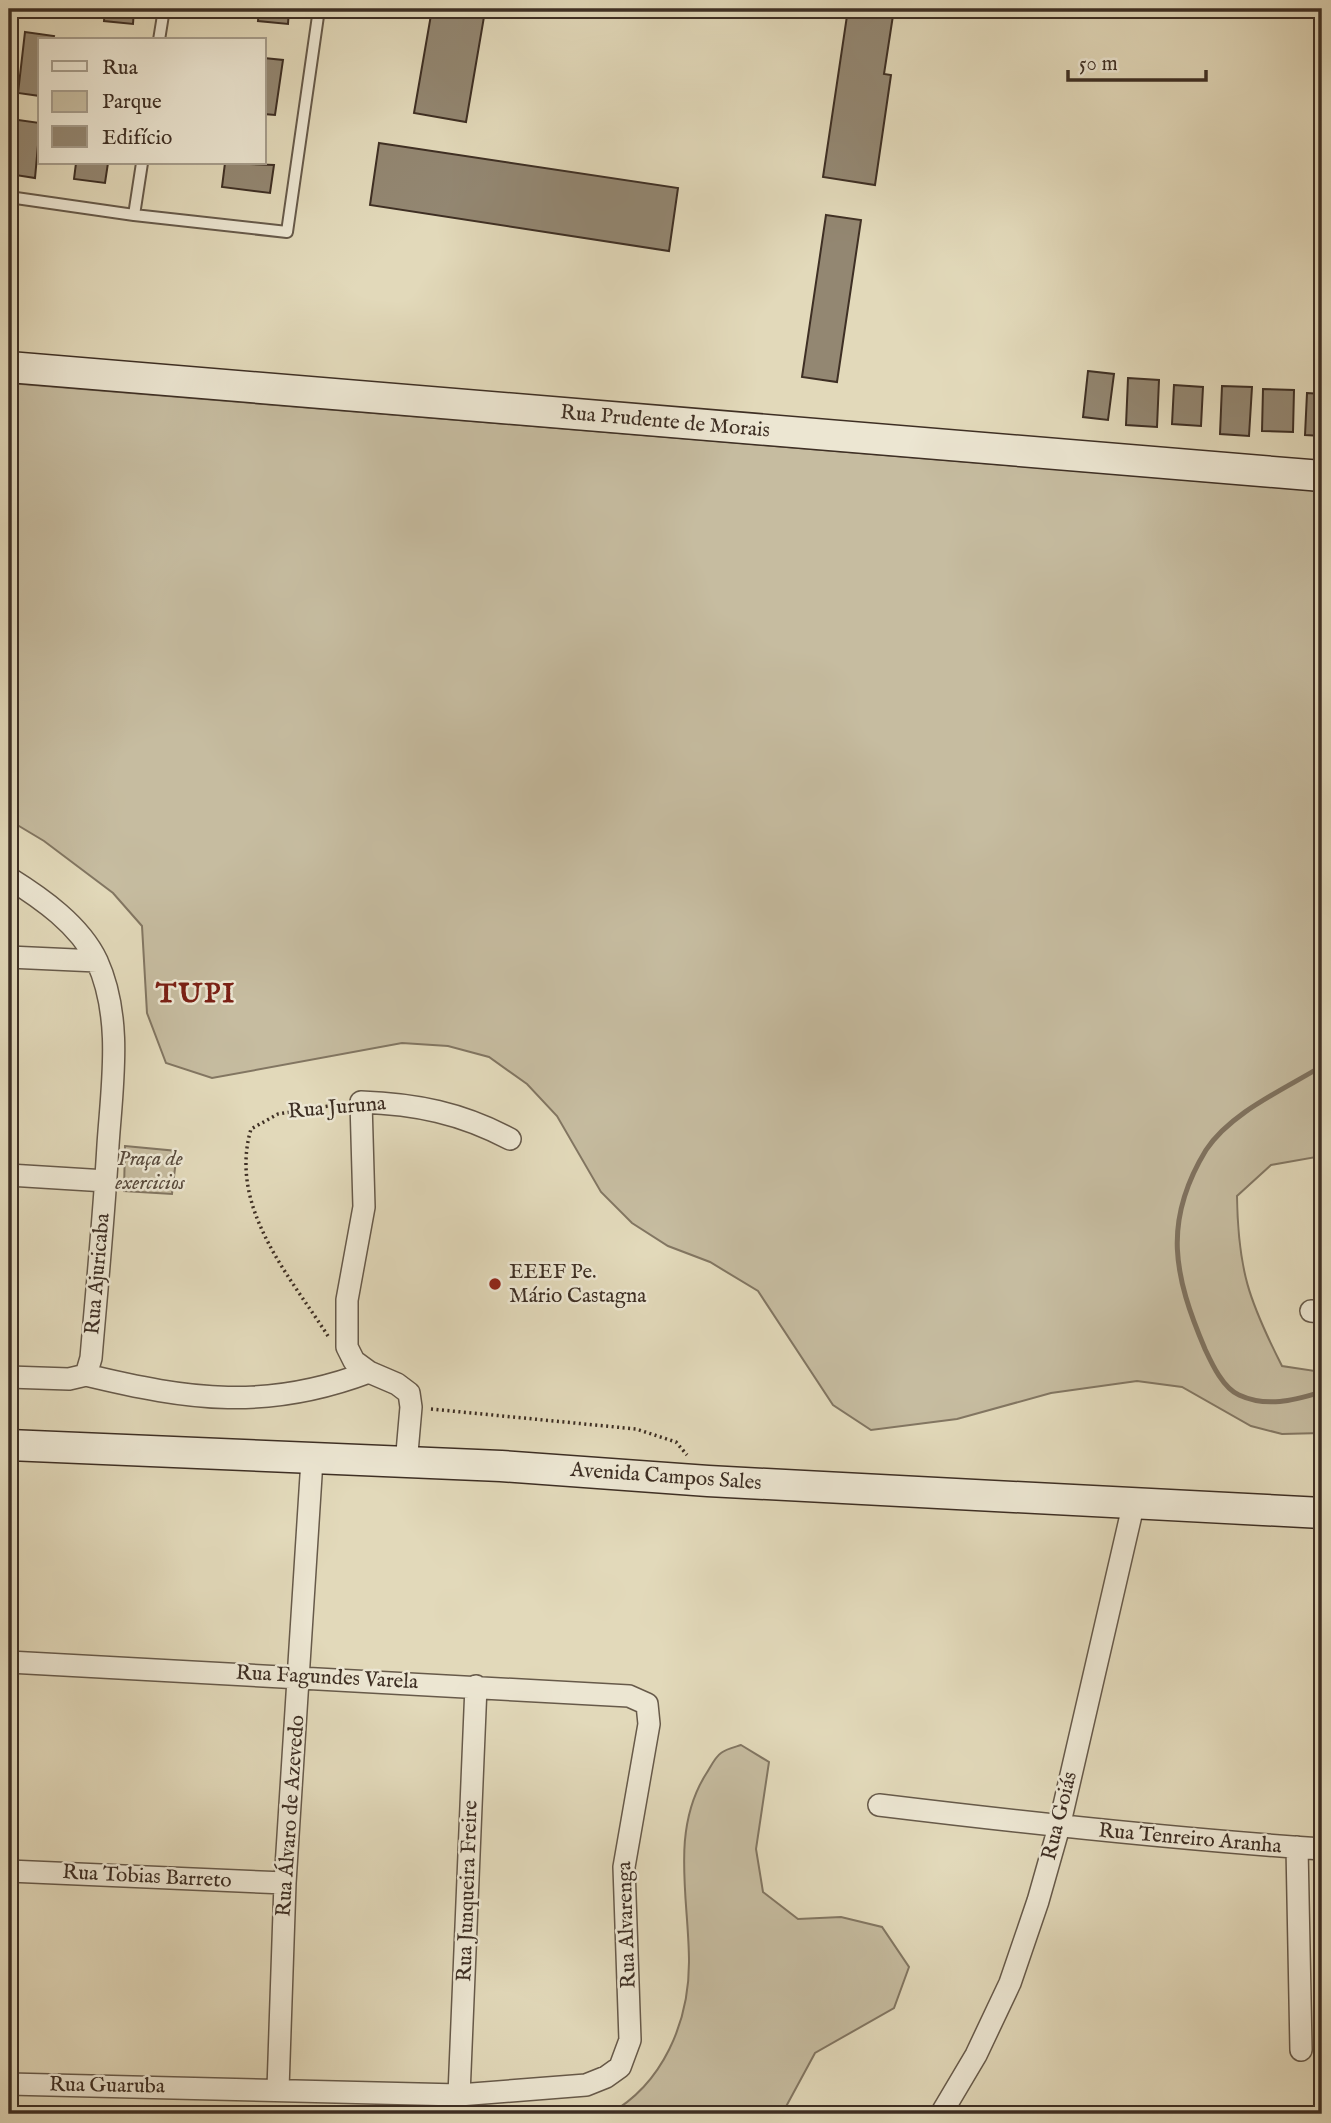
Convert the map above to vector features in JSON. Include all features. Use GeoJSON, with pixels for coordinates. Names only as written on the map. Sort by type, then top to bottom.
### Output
{"type":"FeatureCollection","features":[{"type":"Feature","properties":{"kind":"street","name":"Rua Prudente de Morais"},"geometry":{"type":"LineString","coordinates":[[9,367],[1322,477]]}},
{"type":"Feature","properties":{"kind":"street","name":"Rua Ajuricaba"},"geometry":{"type":"LineString","coordinates":[[9,878],[36,895],[70,926],[97,961],[105,983],[113,1027],[114,1060],[106,1181],[91,1358],[86,1375]]}},
{"type":"Feature","properties":{"kind":"street"},"geometry":{"type":"LineString","coordinates":[[9,957],[97,961]]}},
{"type":"Feature","properties":{"kind":"street"},"geometry":{"type":"LineString","coordinates":[[361,1102],[364,1207],[345,1324],[348,1354],[369,1373],[405,1388],[411,1398],[407,1464]]}},
{"type":"Feature","properties":{"kind":"street","name":"Rua Juruna"},"geometry":{"type":"LineString","coordinates":[[361,1102],[399,1103],[439,1110],[472,1120],[510,1139]]}},
{"type":"Feature","properties":{"kind":"street"},"geometry":{"type":"LineString","coordinates":[[9,1175],[106,1181]]}},
{"type":"Feature","properties":{"kind":"street"},"geometry":{"type":"LineString","coordinates":[[9,1377],[69,1379],[86,1375],[189,1395],[259,1399],[311,1392],[369,1373]]}},
{"type":"Feature","properties":{"kind":"street","name":"Avenida Campos Sales"},"geometry":{"type":"LineString","coordinates":[[9,1444],[312,1460],[501,1466],[708,1481],[1322,1513]]}},
{"type":"Feature","properties":{"kind":"street","name":"Rua Álvaro de Azevedo"},"geometry":{"type":"LineString","coordinates":[[278,2089],[285,1883],[312,1460]]}},
{"type":"Feature","properties":{"kind":"street","name":"Rua Goiás"},"geometry":{"type":"LineString","coordinates":[[941,2114],[976,2055],[1010,1983],[1059,1828],[1134,1502]]}},
{"type":"Feature","properties":{"kind":"street","name":"Rua Fagundes Varela"},"geometry":{"type":"LineString","coordinates":[[9,1662],[476,1686],[629,1696],[643,1700]]}},
{"type":"Feature","properties":{"kind":"street","name":"Rua Junqueira Freire"},"geometry":{"type":"LineString","coordinates":[[459,2095],[476,1686]]}},
{"type":"Feature","properties":{"kind":"street","name":"Rua Alvarenga"},"geometry":{"type":"LineString","coordinates":[[620,2067],[631,2033],[624,1867],[649,1724],[648,1707],[643,1700]]}},
{"type":"Feature","properties":{"kind":"street","name":"Rua Tenreiro Aranha"},"geometry":{"type":"LineString","coordinates":[[879,1805],[1059,1828],[1240,1845],[1322,1849]]}},
{"type":"Feature","properties":{"kind":"street"},"geometry":{"type":"LineString","coordinates":[[1297,1847],[1301,2050]]}},
{"type":"Feature","properties":{"kind":"street","name":"Rua Tobias Barreto"},"geometry":{"type":"LineString","coordinates":[[9,1871],[285,1883]]}},
{"type":"Feature","properties":{"kind":"street","name":"Rua Guaruba"},"geometry":{"type":"LineString","coordinates":[[9,2084],[459,2095],[586,2085],[606,2077],[620,2067]]}},
{"type":"Feature","properties":{"kind":"lane"},"geometry":{"type":"LineString","coordinates":[[159,38],[163,9]]}},
{"type":"Feature","properties":{"kind":"lane"},"geometry":{"type":"LineString","coordinates":[[9,197],[134,215],[287,232],[319,9]]}},
{"type":"Feature","properties":{"kind":"lane"},"geometry":{"type":"LineString","coordinates":[[134,215],[142,164]]}},
{"type":"Feature","properties":{"kind":"path","name":"Rua Juruna"},"geometry":{"type":"LineString","coordinates":[[348,1354],[330,1340],[279,1262],[248,1199],[246,1147],[251,1129],[278,1114],[361,1102]]}},
{"type":"Feature","properties":{"kind":"path"},"geometry":{"type":"LineString","coordinates":[[411,1407],[636,1429],[676,1441],[708,1481]]}},
{"type":"Feature","properties":{"kind":"green space"},"geometry":{"type":"Polygon","coordinates":[[[9,383],[1322,491],[1322,1156],[1271,1165],[1237,1196],[1240,1245],[1247,1284],[1282,1366],[1322,1372],[1322,1433],[1282,1434],[1251,1426],[1182,1387],[1137,1381],[1051,1393],[957,1419],[871,1430],[833,1405],[758,1291],[710,1262],[668,1246],[632,1223],[601,1192],[557,1116],[527,1084],[489,1057],[448,1046],[402,1043],[212,1078],[166,1063],[147,1013],[142,926],[113,893],[44,841],[9,820],[9,383]]]}},
{"type":"Feature","properties":{"kind":"green space","name":"Praça de exercicios"},"geometry":{"type":"Polygon","coordinates":[[[125,1146],[177,1151],[172,1194],[124,1191],[125,1146]]]}},
{"type":"Feature","properties":{"kind":"green space"},"geometry":{"type":"Polygon","coordinates":[[[741,1745],[769,1762],[756,1849],[763,1892],[798,1919],[841,1917],[882,1927],[909,1967],[894,2008],[815,2053],[782,2114],[609,2114],[628,2101],[658,2069],[678,2029],[688,1985],[684,1866],[688,1819],[695,1796],[715,1760],[723,1752],[741,1745]]]}},
{"type":"Feature","properties":{"kind":"building"},"geometry":{"type":"Polygon","coordinates":[[[105,9],[134,9],[133,24],[104,21],[105,9]]]}},
{"type":"Feature","properties":{"kind":"building"},"geometry":{"type":"Polygon","coordinates":[[[218,9],[218,13],[189,11],[218,9]]]}},
{"type":"Feature","properties":{"kind":"building"},"geometry":{"type":"Polygon","coordinates":[[[259,9],[289,9],[288,24],[258,21],[259,9]]]}},
{"type":"Feature","properties":{"kind":"building"},"geometry":{"type":"Polygon","coordinates":[[[432,9],[485,11],[466,122],[414,113],[432,9]]]}},
{"type":"Feature","properties":{"kind":"building"},"geometry":{"type":"Polygon","coordinates":[[[848,9],[894,9],[884,74],[891,75],[875,185],[823,177],[848,9]]]}},
{"type":"Feature","properties":{"kind":"building"},"geometry":{"type":"Polygon","coordinates":[[[25,32],[54,36],[38,38],[38,96],[18,93],[25,32]]]}},
{"type":"Feature","properties":{"kind":"building"},"geometry":{"type":"Polygon","coordinates":[[[266,58],[283,60],[275,115],[266,114],[266,58]]]}},
{"type":"Feature","properties":{"kind":"building"},"geometry":{"type":"Polygon","coordinates":[[[11,119],[38,123],[35,178],[9,174],[11,119]]]}},
{"type":"Feature","properties":{"kind":"building"},"geometry":{"type":"Polygon","coordinates":[[[379,143],[678,188],[669,251],[370,205],[379,143]]]}},
{"type":"Feature","properties":{"kind":"building"},"geometry":{"type":"Polygon","coordinates":[[[76,164],[108,164],[105,183],[74,179],[76,164]]]}},
{"type":"Feature","properties":{"kind":"building"},"geometry":{"type":"Polygon","coordinates":[[[225,164],[274,165],[270,193],[222,187],[225,164]]]}},
{"type":"Feature","properties":{"kind":"building"},"geometry":{"type":"Polygon","coordinates":[[[826,215],[861,220],[837,382],[802,377],[826,215]]]}},
{"type":"Feature","properties":{"kind":"building"},"geometry":{"type":"Polygon","coordinates":[[[1088,371],[1114,374],[1108,420],[1083,417],[1088,371]]]}},
{"type":"Feature","properties":{"kind":"building"},"geometry":{"type":"Polygon","coordinates":[[[1128,378],[1159,380],[1157,427],[1126,425],[1128,378]]]}},
{"type":"Feature","properties":{"kind":"building"},"geometry":{"type":"Polygon","coordinates":[[[1174,385],[1203,387],[1201,426],[1172,424],[1174,385]]]}},
{"type":"Feature","properties":{"kind":"building"},"geometry":{"type":"Polygon","coordinates":[[[1222,386],[1252,387],[1249,436],[1220,434],[1222,386]]]}},
{"type":"Feature","properties":{"kind":"building"},"geometry":{"type":"Polygon","coordinates":[[[1263,389],[1294,390],[1293,432],[1262,431],[1263,389]]]}},
{"type":"Feature","properties":{"kind":"building"},"geometry":{"type":"Polygon","coordinates":[[[1307,393],[1322,394],[1322,436],[1305,435],[1307,393]]]}},
{"type":"Feature","properties":{"kind":"waterway"},"geometry":{"type":"LineString","coordinates":[[1322,1066],[1260,1102],[1217,1136],[1192,1176],[1183,1201],[1177,1249],[1180,1273],[1194,1322],[1211,1362],[1233,1392],[1249,1399],[1270,1402],[1322,1392]]}},
{"type":"Feature","properties":{"kind":"place","name":"EEEF Pe. Mário Castagna"},"geometry":{"type":"Point","coordinates":[495,1284]}},
{"type":"Feature","properties":{"kind":"district","name":"TUPI"},"geometry":{"type":"Point","coordinates":[196,994]}}]}
